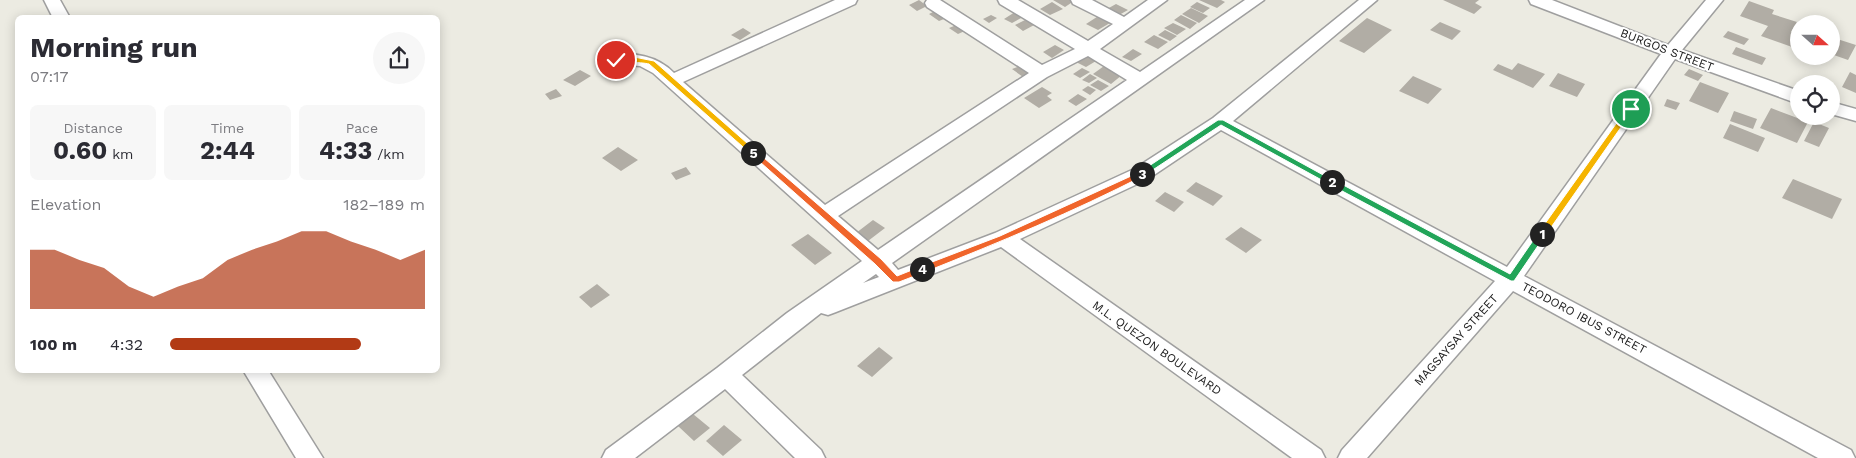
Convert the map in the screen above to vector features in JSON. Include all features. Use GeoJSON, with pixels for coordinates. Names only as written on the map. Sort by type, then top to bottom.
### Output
{"type":"FeatureCollection","features":[{"type":"Feature","properties":{"kind":"street"},"geometry":{"type":"LineString","coordinates":[[52,0],[60,15]]}},
{"type":"Feature","properties":{"kind":"street"},"geometry":{"type":"LineString","coordinates":[[671,81],[849,0]]}},
{"type":"Feature","properties":{"kind":"street"},"geometry":{"type":"LineString","coordinates":[[1006,0],[1140,80]]}},
{"type":"Feature","properties":{"kind":"street"},"geometry":{"type":"LineString","coordinates":[[1079,0],[1124,24]]}},
{"type":"Feature","properties":{"kind":"street"},"geometry":{"type":"LineString","coordinates":[[825,215],[1041,73],[1088,49],[1159,0]]}},
{"type":"Feature","properties":{"kind":"street"},"geometry":{"type":"LineString","coordinates":[[616,458],[726,375],[795,319],[1256,0]]}},
{"type":"Feature","properties":{"kind":"street"},"geometry":{"type":"LineString","coordinates":[[795,319],[1003,238],[1141,174],[1220,122],[1369,0]]}},
{"type":"Feature","properties":{"kind":"street","name":"BURGOS STREET"},"geometry":{"type":"LineString","coordinates":[[1536,0],[1671,52],[1790,95]]}},
{"type":"Feature","properties":{"kind":"street","name":"MAGSAYSAY STREET"},"geometry":{"type":"LineString","coordinates":[[1350,458],[1511,278],[1671,52],[1715,0]]}},
{"type":"Feature","properties":{"kind":"street"},"geometry":{"type":"LineString","coordinates":[[933,3],[1041,73]]}},
{"type":"Feature","properties":{"kind":"street"},"geometry":{"type":"LineString","coordinates":[[616,60],[634,59],[652,63],[896,280]]}},
{"type":"Feature","properties":{"kind":"street"},"geometry":{"type":"LineString","coordinates":[[1840,111],[1856,115]]}},
{"type":"Feature","properties":{"kind":"street","name":"TEODORO IBUS STREET"},"geometry":{"type":"LineString","coordinates":[[1220,122],[1842,458]]}},
{"type":"Feature","properties":{"kind":"street","name":"M.L. QUEZON BOULEVARD"},"geometry":{"type":"LineString","coordinates":[[1003,238],[1312,458]]}},
{"type":"Feature","properties":{"kind":"street"},"geometry":{"type":"LineString","coordinates":[[257,373],[310,458]]}},
{"type":"Feature","properties":{"kind":"street"},"geometry":{"type":"LineString","coordinates":[[726,375],[812,458]]}},
{"type":"Feature","properties":{"kind":"building"},"geometry":{"type":"Polygon","coordinates":[[[919,0],[927,6],[917,11],[909,5],[919,0]]]}},
{"type":"Feature","properties":{"kind":"building"},"geometry":{"type":"Polygon","coordinates":[[[1053,0],[1072,0],[1074,1],[1065,7],[1053,0]]]}},
{"type":"Feature","properties":{"kind":"building"},"geometry":{"type":"Polygon","coordinates":[[[1199,0],[1221,0],[1225,2],[1217,8],[1199,0]]]}},
{"type":"Feature","properties":{"kind":"building"},"geometry":{"type":"Polygon","coordinates":[[[1443,0],[1479,0],[1475,3],[1482,7],[1474,14],[1443,0]]]}},
{"type":"Feature","properties":{"kind":"building"},"geometry":{"type":"Polygon","coordinates":[[[1749,1],[1774,10],[1772,14],[1790,20],[1790,46],[1761,36],[1768,26],[1740,16],[1749,1]]]}},
{"type":"Feature","properties":{"kind":"building"},"geometry":{"type":"Polygon","coordinates":[[[1052,2],[1063,9],[1050,15],[1040,9],[1052,2]]]}},
{"type":"Feature","properties":{"kind":"building"},"geometry":{"type":"Polygon","coordinates":[[[1197,2],[1210,8],[1203,13],[1190,7],[1197,2]]]}},
{"type":"Feature","properties":{"kind":"building"},"geometry":{"type":"Polygon","coordinates":[[[1116,4],[1128,10],[1119,15],[1107,9],[1116,4]]]}},
{"type":"Feature","properties":{"kind":"building"},"geometry":{"type":"Polygon","coordinates":[[[1191,8],[1208,16],[1199,23],[1182,14],[1191,8]]]}},
{"type":"Feature","properties":{"kind":"building"},"geometry":{"type":"Polygon","coordinates":[[[939,9],[949,17],[939,21],[929,14],[939,9]]]}},
{"type":"Feature","properties":{"kind":"building"},"geometry":{"type":"Polygon","coordinates":[[[1015,12],[1023,17],[1012,23],[1004,19],[1015,12]]]}},
{"type":"Feature","properties":{"kind":"building"},"geometry":{"type":"Polygon","coordinates":[[[1103,13],[1115,20],[1098,30],[1086,24],[1103,13]]]}},
{"type":"Feature","properties":{"kind":"building"},"geometry":{"type":"Polygon","coordinates":[[[991,15],[997,18],[989,23],[983,19],[991,15]]]}},
{"type":"Feature","properties":{"kind":"building"},"geometry":{"type":"Polygon","coordinates":[[[1181,15],[1197,23],[1190,29],[1174,20],[1181,15]]]}},
{"type":"Feature","properties":{"kind":"building"},"geometry":{"type":"Polygon","coordinates":[[[1367,18],[1392,30],[1364,53],[1339,41],[1367,18]]]}},
{"type":"Feature","properties":{"kind":"building"},"geometry":{"type":"Polygon","coordinates":[[[1027,19],[1036,24],[1023,31],[1015,25],[1027,19]]]}},
{"type":"Feature","properties":{"kind":"building"},"geometry":{"type":"Polygon","coordinates":[[[1440,22],[1461,31],[1452,40],[1430,30],[1440,22]]]}},
{"type":"Feature","properties":{"kind":"building"},"geometry":{"type":"Polygon","coordinates":[[[1173,23],[1186,29],[1177,35],[1164,28],[1173,23]]]}},
{"type":"Feature","properties":{"kind":"building"},"geometry":{"type":"Polygon","coordinates":[[[959,24],[967,30],[958,34],[949,28],[959,24]]]}},
{"type":"Feature","properties":{"kind":"building"},"geometry":{"type":"Polygon","coordinates":[[[743,28],[751,33],[740,40],[731,35],[743,28]]]}},
{"type":"Feature","properties":{"kind":"building"},"geometry":{"type":"Polygon","coordinates":[[[1165,30],[1177,36],[1170,41],[1158,35],[1165,30]]]}},
{"type":"Feature","properties":{"kind":"building"},"geometry":{"type":"Polygon","coordinates":[[[1728,31],[1749,39],[1744,45],[1723,37],[1728,31]]]}},
{"type":"Feature","properties":{"kind":"building"},"geometry":{"type":"Polygon","coordinates":[[[1154,35],[1168,42],[1158,49],[1144,42],[1154,35]]]}},
{"type":"Feature","properties":{"kind":"building"},"geometry":{"type":"Polygon","coordinates":[[[1840,40],[1856,45],[1848,60],[1840,57],[1840,40]]]}},
{"type":"Feature","properties":{"kind":"building"},"geometry":{"type":"Polygon","coordinates":[[[1055,45],[1064,50],[1052,58],[1043,52],[1055,45]]]}},
{"type":"Feature","properties":{"kind":"building"},"geometry":{"type":"Polygon","coordinates":[[[1736,47],[1766,58],[1762,65],[1732,54],[1736,47]]]}},
{"type":"Feature","properties":{"kind":"building"},"geometry":{"type":"Polygon","coordinates":[[[1133,49],[1142,54],[1131,61],[1122,57],[1133,49]]]}},
{"type":"Feature","properties":{"kind":"building"},"geometry":{"type":"Polygon","coordinates":[[[1086,56],[1096,61],[1086,67],[1076,62],[1086,56]]]}},
{"type":"Feature","properties":{"kind":"building"},"geometry":{"type":"Polygon","coordinates":[[[1518,63],[1545,74],[1533,88],[1493,70],[1498,64],[1512,70],[1518,63]]]}},
{"type":"Feature","properties":{"kind":"building"},"geometry":{"type":"Polygon","coordinates":[[[1020,66],[1030,74],[1023,77],[1012,69],[1020,66]]]}},
{"type":"Feature","properties":{"kind":"building"},"geometry":{"type":"Polygon","coordinates":[[[1104,66],[1122,75],[1111,84],[1093,74],[1104,66]]]}},
{"type":"Feature","properties":{"kind":"building"},"geometry":{"type":"Polygon","coordinates":[[[1082,68],[1090,72],[1080,78],[1073,74],[1082,68]]]}},
{"type":"Feature","properties":{"kind":"building"},"geometry":{"type":"Polygon","coordinates":[[[1689,69],[1703,75],[1698,81],[1684,75],[1689,69]]]}},
{"type":"Feature","properties":{"kind":"building"},"geometry":{"type":"Polygon","coordinates":[[[580,70],[591,76],[575,86],[563,80],[580,70]]]}},
{"type":"Feature","properties":{"kind":"building"},"geometry":{"type":"Polygon","coordinates":[[[1850,72],[1856,75],[1856,93],[1842,87],[1850,72]]]}},
{"type":"Feature","properties":{"kind":"building"},"geometry":{"type":"Polygon","coordinates":[[[1558,73],[1585,84],[1577,97],[1549,86],[1558,73]]]}},
{"type":"Feature","properties":{"kind":"building"},"geometry":{"type":"Polygon","coordinates":[[[1090,74],[1097,78],[1089,83],[1082,80],[1090,74]]]}},
{"type":"Feature","properties":{"kind":"building"},"geometry":{"type":"Polygon","coordinates":[[[1413,76],[1442,89],[1428,104],[1399,91],[1413,76]]]}},
{"type":"Feature","properties":{"kind":"building"},"geometry":{"type":"Polygon","coordinates":[[[1098,80],[1109,86],[1101,91],[1090,85],[1098,80]]]}},
{"type":"Feature","properties":{"kind":"building"},"geometry":{"type":"Polygon","coordinates":[[[1700,82],[1729,93],[1718,113],[1689,101],[1700,82]]]}},
{"type":"Feature","properties":{"kind":"building"},"geometry":{"type":"Polygon","coordinates":[[[1088,86],[1096,90],[1090,95],[1082,90],[1088,86]]]}},
{"type":"Feature","properties":{"kind":"building"},"geometry":{"type":"Polygon","coordinates":[[[1042,87],[1052,93],[1047,96],[1052,100],[1039,108],[1024,98],[1042,87]]]}},
{"type":"Feature","properties":{"kind":"building"},"geometry":{"type":"Polygon","coordinates":[[[556,89],[562,96],[550,100],[545,94],[556,89]]]}},
{"type":"Feature","properties":{"kind":"building"},"geometry":{"type":"Polygon","coordinates":[[[1078,94],[1087,99],[1076,106],[1068,101],[1078,94]]]}},
{"type":"Feature","properties":{"kind":"building"},"geometry":{"type":"Polygon","coordinates":[[[1667,99],[1680,103],[1676,110],[1664,106],[1667,99]]]}},
{"type":"Feature","properties":{"kind":"building"},"geometry":{"type":"Polygon","coordinates":[[[1771,108],[1790,115],[1790,125],[1806,125],[1797,143],[1760,128],[1771,108]]]}},
{"type":"Feature","properties":{"kind":"building"},"geometry":{"type":"Polygon","coordinates":[[[1734,111],[1757,119],[1753,129],[1730,121],[1734,111]]]}},
{"type":"Feature","properties":{"kind":"building"},"geometry":{"type":"Polygon","coordinates":[[[1730,124],[1765,138],[1758,152],[1723,138],[1730,124]]]}},
{"type":"Feature","properties":{"kind":"building"},"geometry":{"type":"Polygon","coordinates":[[[1812,125],[1822,125],[1829,128],[1819,147],[1804,141],[1812,125]]]}},
{"type":"Feature","properties":{"kind":"building"},"geometry":{"type":"Polygon","coordinates":[[[618,147],[638,160],[621,171],[602,158],[618,147]]]}},
{"type":"Feature","properties":{"kind":"building"},"geometry":{"type":"Polygon","coordinates":[[[686,167],[691,174],[676,180],[671,173],[686,167]]]}},
{"type":"Feature","properties":{"kind":"building"},"geometry":{"type":"Polygon","coordinates":[[[1793,179],[1842,199],[1832,219],[1782,198],[1793,179]]]}},
{"type":"Feature","properties":{"kind":"building"},"geometry":{"type":"Polygon","coordinates":[[[1196,182],[1223,196],[1213,206],[1186,191],[1196,182]]]}},
{"type":"Feature","properties":{"kind":"building"},"geometry":{"type":"Polygon","coordinates":[[[1165,192],[1184,202],[1174,212],[1155,201],[1165,192]]]}},
{"type":"Feature","properties":{"kind":"building"},"geometry":{"type":"Polygon","coordinates":[[[873,220],[885,228],[868,241],[856,233],[873,220]]]}},
{"type":"Feature","properties":{"kind":"building"},"geometry":{"type":"Polygon","coordinates":[[[1241,227],[1262,240],[1246,253],[1225,239],[1241,227]]]}},
{"type":"Feature","properties":{"kind":"building"},"geometry":{"type":"Polygon","coordinates":[[[808,234],[832,253],[815,265],[791,245],[808,234]]]}},
{"type":"Feature","properties":{"kind":"building"},"geometry":{"type":"Polygon","coordinates":[[[597,284],[610,295],[591,308],[579,297],[597,284]]]}},
{"type":"Feature","properties":{"kind":"building"},"geometry":{"type":"Polygon","coordinates":[[[879,347],[893,358],[872,377],[857,366],[879,347]]]}},
{"type":"Feature","properties":{"kind":"building"},"geometry":{"type":"Polygon","coordinates":[[[693,414],[710,428],[694,441],[678,426],[693,414]]]}},
{"type":"Feature","properties":{"kind":"building"},"geometry":{"type":"Polygon","coordinates":[[[724,425],[742,440],[723,456],[706,441],[724,425]]]}},
{"type":"Feature","properties":{"kind":"route"},"geometry":{"type":"LineString","coordinates":[[616,60],[643,60],[652,63],[660,69],[671,81],[825,215],[896,280],[1003,238],[1099,195],[1141,174],[1220,122],[1511,278],[1631,109]]}}]}
